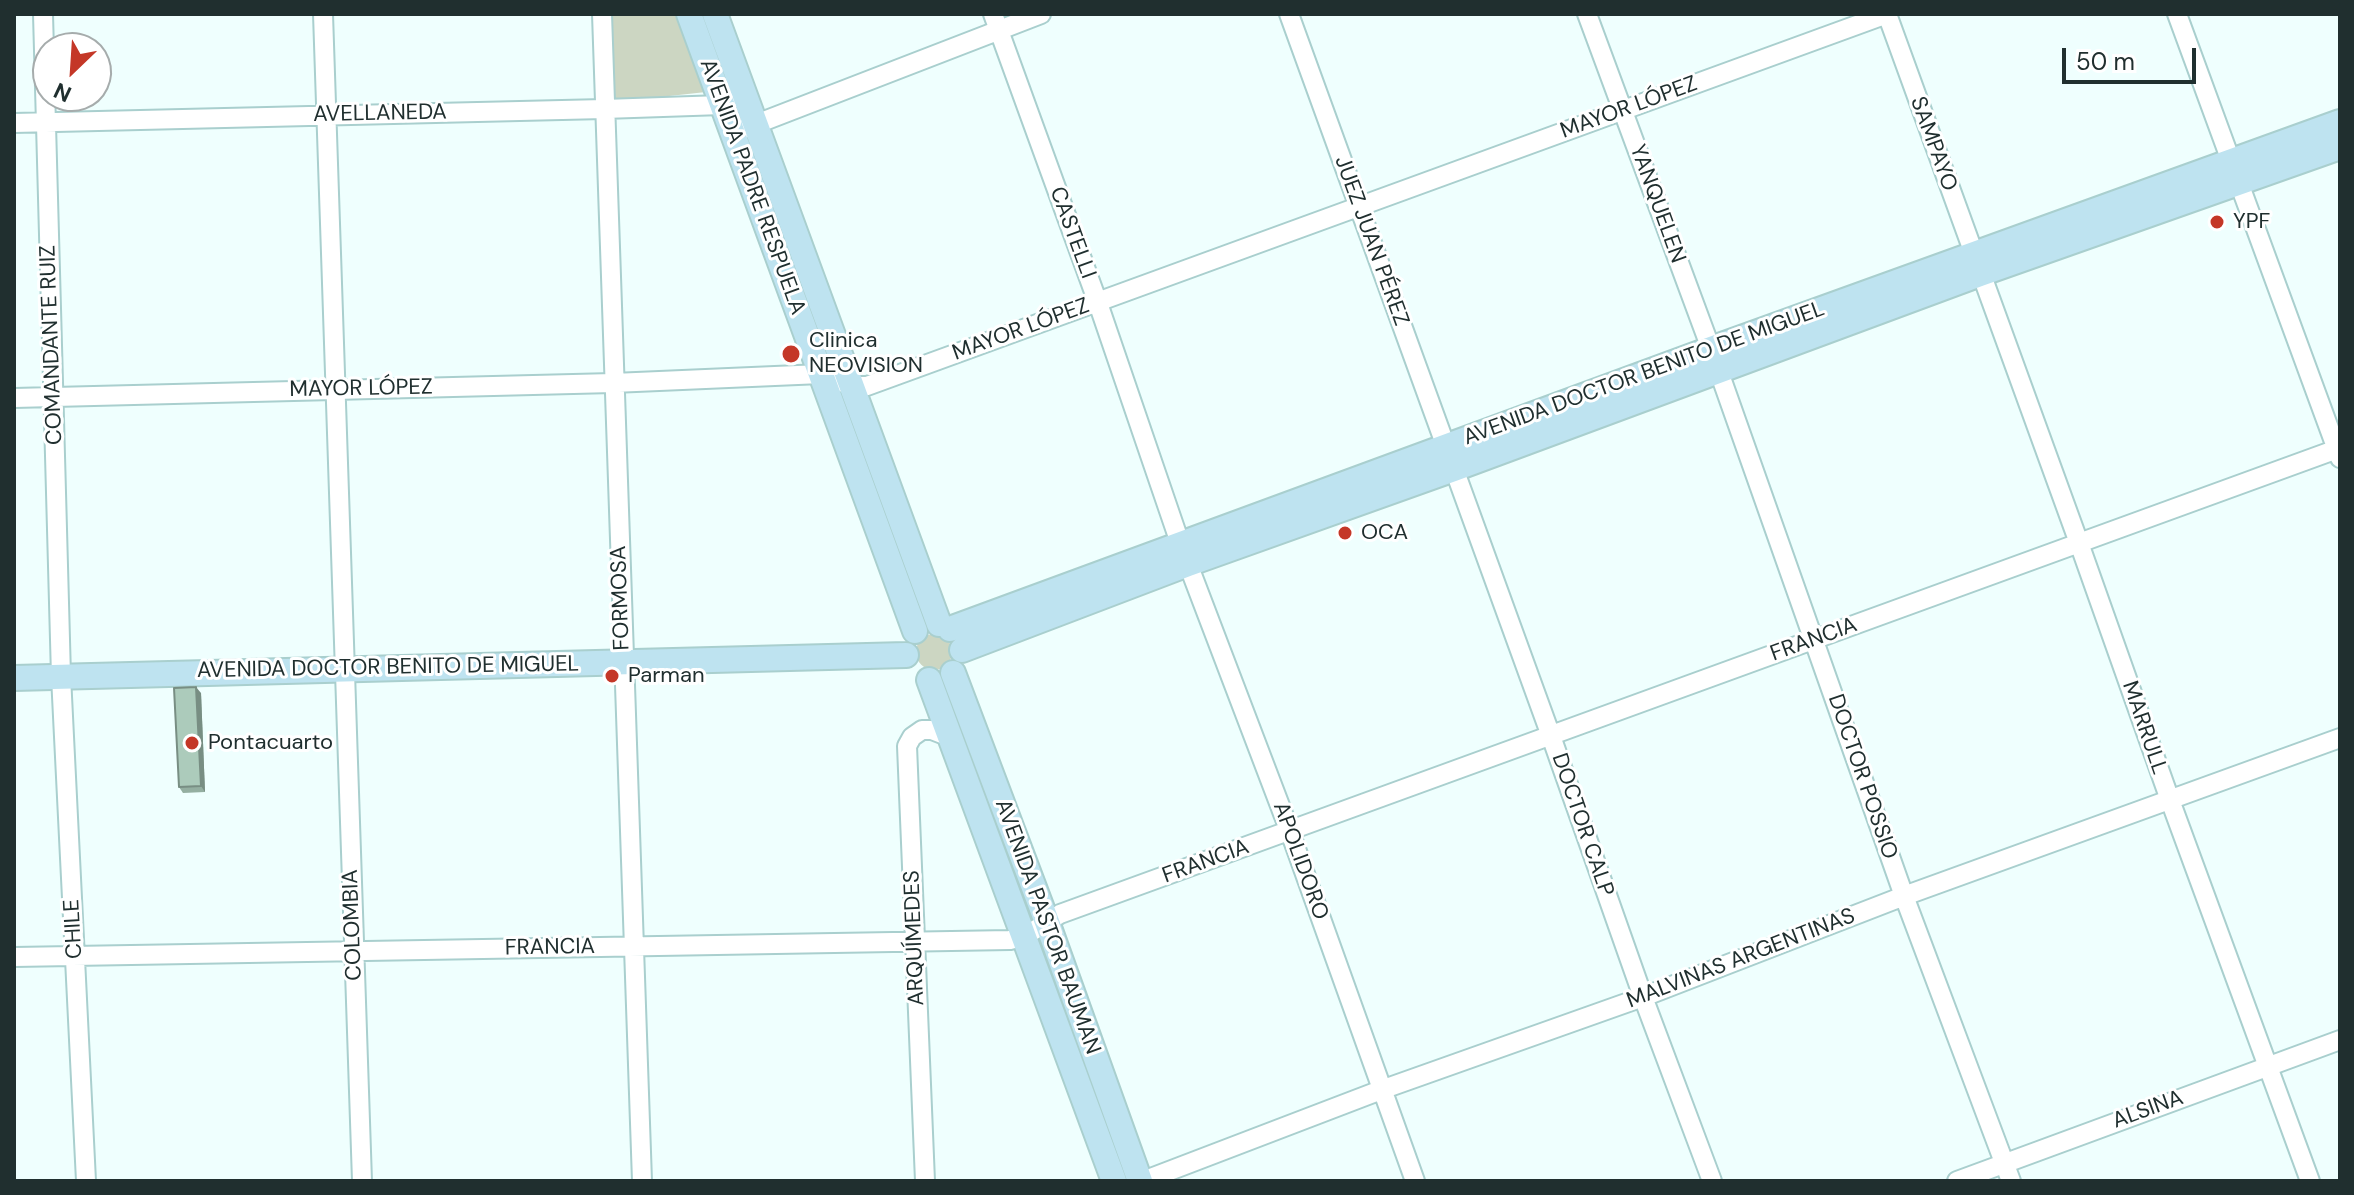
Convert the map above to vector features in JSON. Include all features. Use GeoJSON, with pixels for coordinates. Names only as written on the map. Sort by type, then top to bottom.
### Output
{"type":"FeatureCollection","features":[{"type":"Feature","properties":{"kind":"main road","name":"AVENIDA PADRE RESPUELA"},"geometry":{"type":"LineString","coordinates":[[689,14],[733,100],[950,634]]}},
{"type":"Feature","properties":{"kind":"main road","name":"AVENIDA PADRE RESPUELA"},"geometry":{"type":"LineString","coordinates":[[715,14],[733,100]]}},
{"type":"Feature","properties":{"kind":"main road","name":"AVENIDA DOCTOR BENITO DE MIGUEL"},"geometry":{"type":"LineString","coordinates":[[950,634],[1450,458],[2235,172],[2340,122]]}},
{"type":"Feature","properties":{"kind":"main road","name":"AVENIDA PADRE RESPUELA"},"geometry":{"type":"LineString","coordinates":[[744,129],[821,374],[915,631]]}},
{"type":"Feature","properties":{"kind":"main road","name":"AVENIDA DOCTOR BENITO DE MIGUEL"},"geometry":{"type":"LineString","coordinates":[[2235,172],[2340,147]]}},
{"type":"Feature","properties":{"kind":"main road"},"geometry":{"type":"LineString","coordinates":[[931,624],[950,634],[961,661],[953,673],[938,680],[929,680],[913,671],[906,655],[909,638],[915,631],[931,624]]}},
{"type":"Feature","properties":{"kind":"main road","name":"AVENIDA DOCTOR BENITO DE MIGUEL"},"geometry":{"type":"LineString","coordinates":[[14,678],[906,655]]}},
{"type":"Feature","properties":{"kind":"main road","name":"AVENIDA PASTOR BAUMAN"},"geometry":{"type":"LineString","coordinates":[[953,673],[1141,1181]]}},
{"type":"Feature","properties":{"kind":"main road","name":"AVENIDA PASTOR BAUMAN"},"geometry":{"type":"LineString","coordinates":[[929,680],[1114,1181]]}},
{"type":"Feature","properties":{"kind":"street","name":"COMANDANTE RUIZ"},"geometry":{"type":"LineString","coordinates":[[43,14],[61,676]]}},
{"type":"Feature","properties":{"kind":"street","name":"COLOMBIA"},"geometry":{"type":"LineString","coordinates":[[323,14],[362,1181]]}},
{"type":"Feature","properties":{"kind":"street","name":"FORMOSA"},"geometry":{"type":"LineString","coordinates":[[602,14],[642,1181]]}},
{"type":"Feature","properties":{"kind":"street"},"geometry":{"type":"LineString","coordinates":[[744,129],[995,22],[1041,14]]}},
{"type":"Feature","properties":{"kind":"street","name":"JUEZ JUAN PÉREZ"},"geometry":{"type":"LineString","coordinates":[[1289,14],[1450,458]]}},
{"type":"Feature","properties":{"kind":"street","name":"YANQUELEN"},"geometry":{"type":"LineString","coordinates":[[1587,14],[1715,360]]}},
{"type":"Feature","properties":{"kind":"street","name":"MAYOR LÓPEZ"},"geometry":{"type":"LineString","coordinates":[[14,398],[613,383],[821,374],[851,386],[867,386],[1887,14]]}},
{"type":"Feature","properties":{"kind":"street","name":"SAMPAYO"},"geometry":{"type":"LineString","coordinates":[[1887,14],[1976,264]]}},
{"type":"Feature","properties":{"kind":"street"},"geometry":{"type":"LineString","coordinates":[[2177,14],[2339,452]]}},
{"type":"Feature","properties":{"kind":"street","name":"CASTELLI"},"geometry":{"type":"LineString","coordinates":[[995,22],[1098,303],[1184,553]]}},
{"type":"Feature","properties":{"kind":"street","name":"AVELLANEDA"},"geometry":{"type":"LineString","coordinates":[[14,123],[604,109],[733,100]]}},
{"type":"Feature","properties":{"kind":"street","name":"MARRULL"},"geometry":{"type":"LineString","coordinates":[[1976,264],[2310,1181]]}},
{"type":"Feature","properties":{"kind":"street","name":"DOCTOR POSSIO"},"geometry":{"type":"LineString","coordinates":[[1715,360],[1904,896],[2008,1172]]}},
{"type":"Feature","properties":{"kind":"street","name":"FRANCIA"},"geometry":{"type":"LineString","coordinates":[[14,957],[1010,940],[1025,936],[1060,914],[2079,543],[2339,452]]}},
{"type":"Feature","properties":{"kind":"street","name":"DOCTOR CALP"},"geometry":{"type":"LineString","coordinates":[[1450,458],[1712,1181]]}},
{"type":"Feature","properties":{"kind":"street","name":"APOLIDORO"},"geometry":{"type":"LineString","coordinates":[[1184,553],[1290,832],[1415,1181]]}},
{"type":"Feature","properties":{"kind":"street","name":"CHILE"},"geometry":{"type":"LineString","coordinates":[[61,676],[86,1181]]}},
{"type":"Feature","properties":{"kind":"street","name":"ARQUÍMEDES"},"geometry":{"type":"LineString","coordinates":[[925,1181],[907,746],[912,737],[922,730],[932,730],[950,737]]}},
{"type":"Feature","properties":{"kind":"street","name":"MALVINAS ARGENTINAS"},"geometry":{"type":"LineString","coordinates":[[1141,1181],[1381,1090],[1643,997],[1904,896],[2340,738]]}},
{"type":"Feature","properties":{"kind":"street","name":"ALSINA"},"geometry":{"type":"LineString","coordinates":[[1957,1181],[2008,1172],[2340,1040]]}},
{"type":"Feature","properties":{"kind":"green space"},"geometry":{"type":"Polygon","coordinates":[[[611,14],[678,14],[706,92],[614,102],[611,14]]]}},
{"type":"Feature","properties":{"kind":"green space"},"geometry":{"type":"Polygon","coordinates":[[[934,634],[946,640],[952,652],[946,664],[934,670],[922,664],[916,652],[922,640],[934,634]]]}},
{"type":"Feature","properties":{"kind":"green space"},"geometry":{"type":"Polygon","coordinates":[[[948,693],[1022,886],[1019,887],[945,694],[948,693]]]}},
{"type":"Feature","properties":{"kind":"building","name":"Pontacuarto"},"geometry":{"type":"Polygon","coordinates":[[[196,687],[201,786],[179,787],[174,688],[196,687]]]}},
{"type":"Feature","properties":{"kind":"place","name":"YPF"},"geometry":{"type":"Point","coordinates":[2217,222]}},
{"type":"Feature","properties":{"kind":"place","name":"Clinica NEOVISION"},"geometry":{"type":"Point","coordinates":[791,354]}},
{"type":"Feature","properties":{"kind":"place","name":"OCA"},"geometry":{"type":"Point","coordinates":[1345,533]}},
{"type":"Feature","properties":{"kind":"place","name":"Parman"},"geometry":{"type":"Point","coordinates":[612,676]}},
{"type":"Feature","properties":{"kind":"place","name":"Pontacuarto"},"geometry":{"type":"Point","coordinates":[192,743]}}]}
